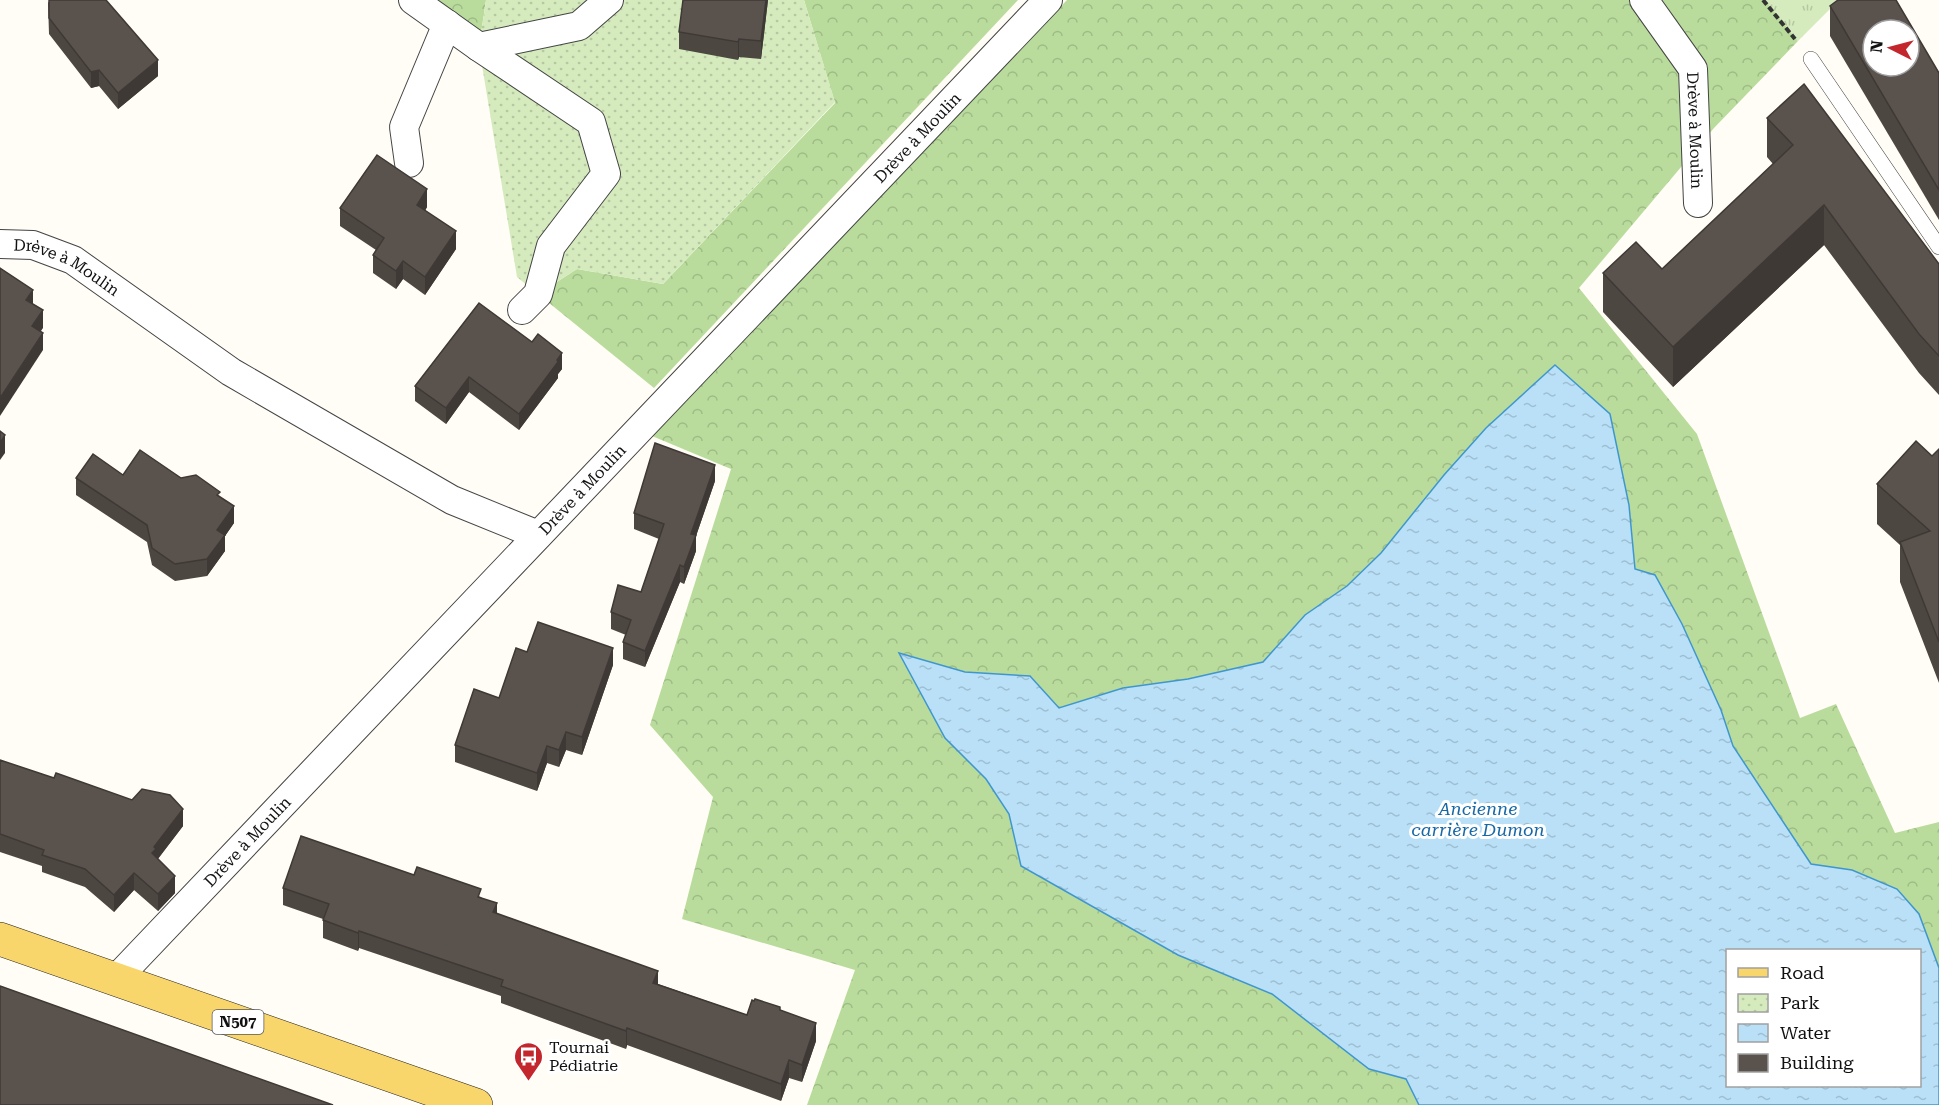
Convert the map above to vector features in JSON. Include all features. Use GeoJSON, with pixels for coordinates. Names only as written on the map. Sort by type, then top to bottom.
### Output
{"type":"FeatureCollection","features":[{"type":"Feature","properties":{"kind":"main road","name":"N507"},"geometry":{"type":"LineString","coordinates":[[0,939],[476,1105]]}},
{"type":"Feature","properties":{"kind":"street"},"geometry":{"type":"LineString","coordinates":[[413,0],[591,122],[606,174],[551,246],[538,294],[522,310]]}},
{"type":"Feature","properties":{"kind":"street"},"geometry":{"type":"LineString","coordinates":[[479,47],[579,26],[609,0]]}},
{"type":"Feature","properties":{"kind":"street","name":"Drève à Moulin"},"geometry":{"type":"LineString","coordinates":[[116,979],[1048,0]]}},
{"type":"Feature","properties":{"kind":"street","name":"Drève à Moulin"},"geometry":{"type":"LineString","coordinates":[[1644,0],[1693,69],[1698,203]]}},
{"type":"Feature","properties":{"kind":"street"},"geometry":{"type":"LineString","coordinates":[[409,163],[404,127],[447,24]]}},
{"type":"Feature","properties":{"kind":"street","name":"Drève à Moulin"},"geometry":{"type":"LineString","coordinates":[[0,244],[33,245],[73,260],[231,372],[452,500],[538,535]]}},
{"type":"Feature","properties":{"kind":"lane"},"geometry":{"type":"LineString","coordinates":[[1811,59],[1939,247]]}},
{"type":"Feature","properties":{"kind":"path"},"geometry":{"type":"LineString","coordinates":[[1763,0],[1811,59]]}},
{"type":"Feature","properties":{"kind":"green space"},"geometry":{"type":"Polygon","coordinates":[[[413,0],[486,0],[479,47],[413,0]]]}},
{"type":"Feature","properties":{"kind":"green space"},"geometry":{"type":"Polygon","coordinates":[[[486,0],[804,0],[835,102],[663,284],[577,269],[538,294],[517,277],[479,47],[486,0]]]}},
{"type":"Feature","properties":{"kind":"green space"},"geometry":{"type":"Polygon","coordinates":[[[804,0],[1018,0],[654,388],[538,294],[577,269],[663,284],[835,103],[804,0]]]}},
{"type":"Feature","properties":{"kind":"green space"},"geometry":{"type":"Polygon","coordinates":[[[1067,0],[1765,0],[1798,41],[1714,128],[1579,288],[1697,434],[1800,718],[1836,704],[1895,833],[1939,822],[1939,968],[1919,914],[1852,870],[1811,864],[1733,746],[1721,710],[1682,624],[1655,576],[1635,569],[1629,505],[1610,414],[1412,516],[1381,553],[1347,586],[1305,615],[1263,662],[1188,679],[1123,688],[1059,708],[1030,676],[965,672],[900,653],[945,738],[986,779],[1009,814],[1021,866],[1178,955],[1272,994],[1369,1069],[1406,1079],[1419,1105],[807,1105],[855,970],[682,919],[713,797],[650,725],[731,469],[652,436],[1067,0]]]}},
{"type":"Feature","properties":{"kind":"green space"},"geometry":{"type":"Polygon","coordinates":[[[1765,0],[1839,0],[1798,41],[1765,0]]]}},
{"type":"Feature","properties":{"kind":"water","name":"Ancienne carrière Dumon"},"geometry":{"type":"Polygon","coordinates":[[[1555,365],[1610,414],[1629,505],[1635,569],[1655,575],[1682,624],[1721,710],[1733,746],[1811,864],[1852,870],[1897,889],[1919,914],[1939,968],[1939,1105],[1419,1105],[1406,1079],[1369,1069],[1272,994],[1178,955],[1021,866],[1009,814],[986,779],[945,738],[899,653],[965,672],[1030,676],[1059,708],[1123,688],[1188,679],[1263,662],[1305,615],[1347,586],[1381,553],[1444,475],[1486,428],[1555,365]]]}},
{"type":"Feature","properties":{"kind":"building"},"geometry":{"type":"Polygon","coordinates":[[[49,0],[106,0],[158,60],[118,93],[99,70],[91,72],[49,18],[49,0]]]}},
{"type":"Feature","properties":{"kind":"building"},"geometry":{"type":"Polygon","coordinates":[[[683,0],[766,0],[761,41],[739,39],[738,42],[679,32],[683,0]]]}},
{"type":"Feature","properties":{"kind":"building"},"geometry":{"type":"Polygon","coordinates":[[[1838,0],[1896,0],[1907,18],[1861,18],[1861,58],[1830,6],[1838,0]]]}},
{"type":"Feature","properties":{"kind":"building"},"geometry":{"type":"Polygon","coordinates":[[[1921,42],[1939,73],[1939,190],[1873,78],[1921,78],[1921,42]]]}},
{"type":"Feature","properties":{"kind":"building"},"geometry":{"type":"Polygon","coordinates":[[[1804,84],[1939,264],[1939,356],[1919,334],[1824,205],[1673,347],[1603,273],[1636,242],[1662,269],[1793,145],[1767,118],[1804,84]]]}},
{"type":"Feature","properties":{"kind":"building"},"geometry":{"type":"Polygon","coordinates":[[[377,155],[427,189],[417,205],[456,231],[425,277],[403,261],[396,271],[373,255],[384,238],[340,208],[377,155]]]}},
{"type":"Feature","properties":{"kind":"building"},"geometry":{"type":"Polygon","coordinates":[[[0,268],[33,290],[26,300],[43,310],[32,326],[43,333],[0,398],[0,268]]]}},
{"type":"Feature","properties":{"kind":"building"},"geometry":{"type":"Polygon","coordinates":[[[479,303],[532,342],[538,334],[562,353],[558,362],[519,414],[469,377],[446,408],[415,386],[479,303]]]}},
{"type":"Feature","properties":{"kind":"building"},"geometry":{"type":"Polygon","coordinates":[[[0,431],[5,435],[0,443],[0,431]]]}},
{"type":"Feature","properties":{"kind":"building"},"geometry":{"type":"Polygon","coordinates":[[[1916,441],[1932,456],[1939,449],[1939,642],[1900,542],[1930,531],[1877,484],[1916,441]]]}},
{"type":"Feature","properties":{"kind":"building"},"geometry":{"type":"Polygon","coordinates":[[[655,443],[715,465],[691,534],[696,535],[684,567],[680,565],[645,651],[623,642],[631,620],[611,612],[618,585],[641,592],[664,524],[634,513],[655,443]]]}},
{"type":"Feature","properties":{"kind":"building"},"geometry":{"type":"Polygon","coordinates":[[[140,450],[181,478],[196,475],[220,492],[217,495],[234,506],[217,530],[225,535],[207,559],[175,564],[152,548],[147,525],[76,478],[93,454],[123,475],[140,450]]]}},
{"type":"Feature","properties":{"kind":"building"},"geometry":{"type":"Polygon","coordinates":[[[538,622],[613,648],[582,737],[566,732],[559,750],[547,746],[537,773],[455,745],[474,689],[499,698],[516,648],[527,652],[538,622]]]}},
{"type":"Feature","properties":{"kind":"building"},"geometry":{"type":"Polygon","coordinates":[[[0,760],[54,778],[56,773],[132,800],[142,789],[170,795],[183,809],[154,847],[156,849],[152,853],[175,876],[158,894],[134,873],[114,895],[85,869],[42,855],[44,850],[0,834],[0,760]]]}},
{"type":"Feature","properties":{"kind":"building"},"geometry":{"type":"Polygon","coordinates":[[[301,836],[414,875],[417,867],[481,889],[478,897],[497,903],[493,912],[658,971],[653,983],[747,1015],[752,1000],[755,999],[816,1023],[802,1065],[789,1060],[781,1084],[627,1028],[626,1031],[501,986],[503,980],[323,920],[329,904],[283,888],[301,836]]]}},
{"type":"Feature","properties":{"kind":"building"},"geometry":{"type":"Polygon","coordinates":[[[0,986],[333,1105],[0,1105],[0,986]]]}},
{"type":"Feature","properties":{"kind":"place","name":"Tournai Pédiatrie"},"geometry":{"type":"Point","coordinates":[528,1082]}}]}
